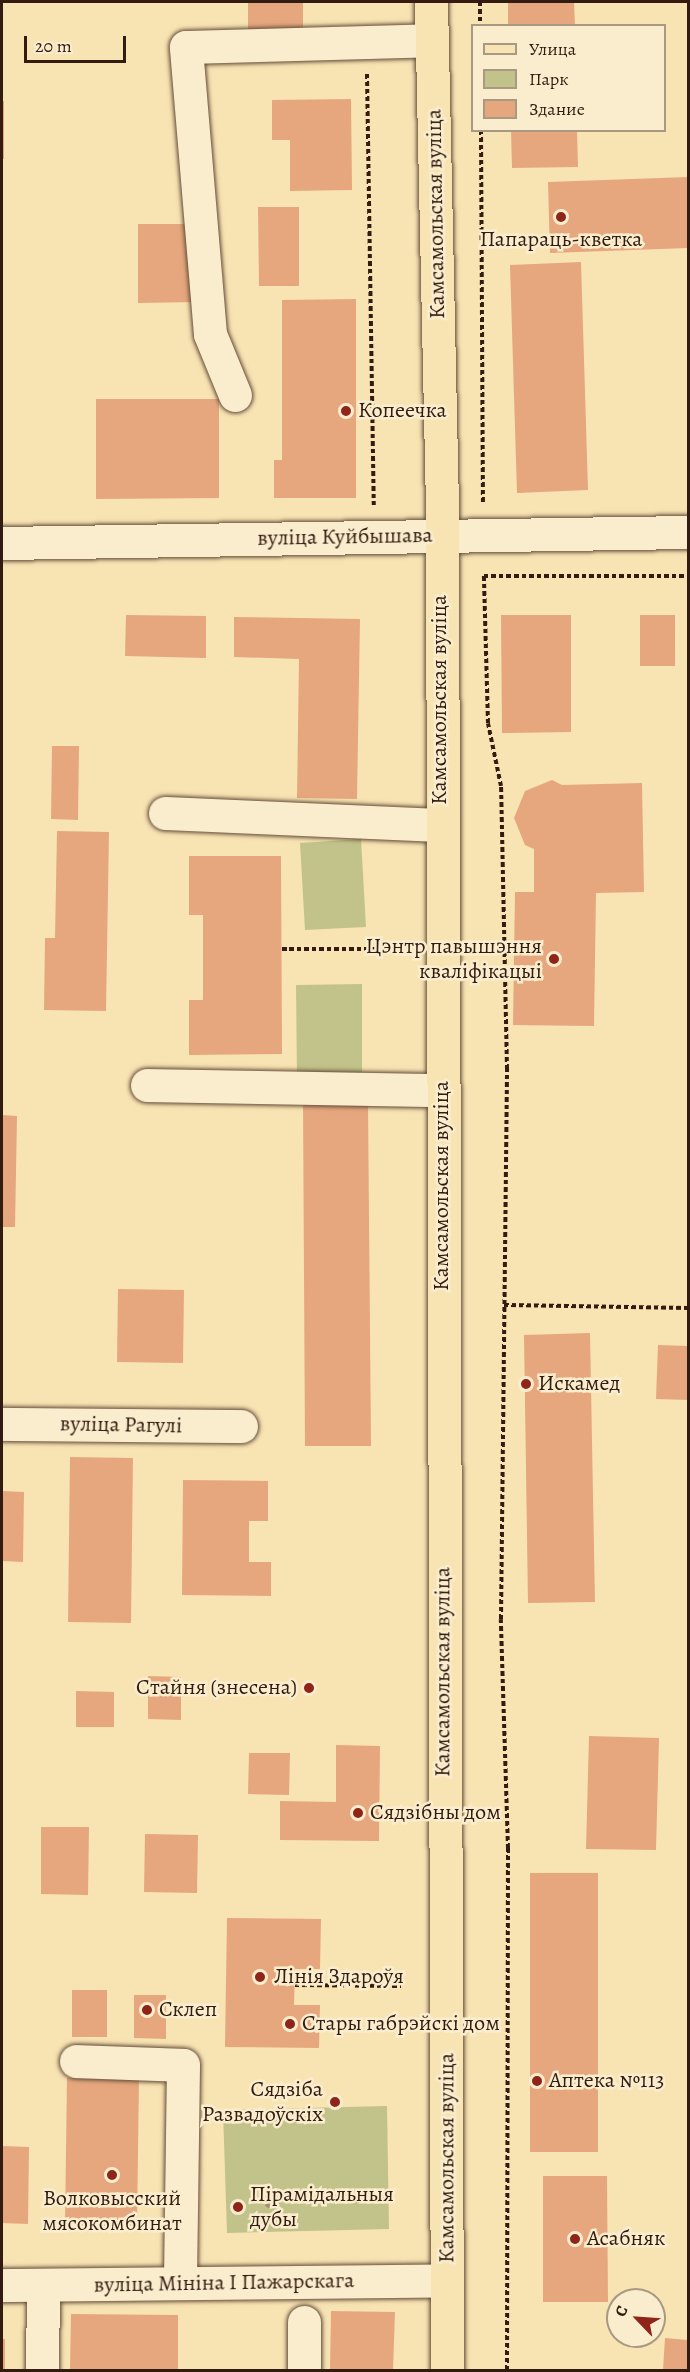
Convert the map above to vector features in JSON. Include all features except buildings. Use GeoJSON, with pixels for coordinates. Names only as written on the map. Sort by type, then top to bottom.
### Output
{"type":"FeatureCollection","features":[{"type":"Feature","properties":{"kind":"main road","name":"Камсамольская вуліца"},"geometry":{"type":"LineString","coordinates":[[431,2],[440,535],[447,2370]]}},
{"type":"Feature","properties":{"kind":"street"},"geometry":{"type":"LineString","coordinates":[[235,395],[210,334],[186,47],[432,40]]}},
{"type":"Feature","properties":{"kind":"street","name":"вуліца Куйбышава"},"geometry":{"type":"LineString","coordinates":[[2,543],[688,532]]}},
{"type":"Feature","properties":{"kind":"street"},"geometry":{"type":"LineString","coordinates":[[165,813],[441,825]]}},
{"type":"Feature","properties":{"kind":"street"},"geometry":{"type":"LineString","coordinates":[[147,1085],[441,1090]]}},
{"type":"Feature","properties":{"kind":"street","name":"вуліца Рагулі"},"geometry":{"type":"LineString","coordinates":[[2,1424],[241,1426]]}},
{"type":"Feature","properties":{"kind":"street"},"geometry":{"type":"LineString","coordinates":[[76,2061],[183,2065],[180,2283]]}},
{"type":"Feature","properties":{"kind":"street","name":"вуліца Мініна І Пажарскага"},"geometry":{"type":"LineString","coordinates":[[2,2285],[447,2280]]}},
{"type":"Feature","properties":{"kind":"street"},"geometry":{"type":"LineString","coordinates":[[42,2370],[43,2285]]}},
{"type":"Feature","properties":{"kind":"street"},"geometry":{"type":"LineString","coordinates":[[304,2322],[304,2370]]}},
{"type":"Feature","properties":{"kind":"path"},"geometry":{"type":"LineString","coordinates":[[480,2],[480,24]]}},
{"type":"Feature","properties":{"kind":"path"},"geometry":{"type":"LineString","coordinates":[[368,72],[375,509]]}},
{"type":"Feature","properties":{"kind":"path"},"geometry":{"type":"LineString","coordinates":[[481,132],[483,504]]}},
{"type":"Feature","properties":{"kind":"path"},"geometry":{"type":"LineString","coordinates":[[507,2370],[508,1848],[501,1619],[507,1069],[501,786],[488,723],[484,576],[688,576]]}},
{"type":"Feature","properties":{"kind":"path"},"geometry":{"type":"LineString","coordinates":[[282,949],[388,949]]}},
{"type":"Feature","properties":{"kind":"path"},"geometry":{"type":"LineString","coordinates":[[504,1305],[688,1308]]}},
{"type":"Feature","properties":{"kind":"path"},"geometry":{"type":"LineString","coordinates":[[295,1985],[401,1986]]}},
{"type":"Feature","properties":{"kind":"green space"},"geometry":{"type":"Polygon","coordinates":[[[361,839],[366,927],[305,930],[300,843],[361,839]]]}},
{"type":"Feature","properties":{"kind":"green space"},"geometry":{"type":"Polygon","coordinates":[[[362,984],[362,1078],[297,1079],[296,985],[362,984]]]}},
{"type":"Feature","properties":{"kind":"green space"},"geometry":{"type":"Polygon","coordinates":[[[387,2106],[389,2229],[227,2233],[223,2110],[387,2106]]]}},
{"type":"Feature","properties":{"kind":"place","name":"Папараць-кветка"},"geometry":{"type":"Point","coordinates":[561,217]}},
{"type":"Feature","properties":{"kind":"place","name":"Копеечка"},"geometry":{"type":"Point","coordinates":[346,411]}},
{"type":"Feature","properties":{"kind":"place","name":"Цэнтр павышэння кваліфікацыі"},"geometry":{"type":"Point","coordinates":[554,959]}},
{"type":"Feature","properties":{"kind":"place","name":"Искамед"},"geometry":{"type":"Point","coordinates":[526,1384]}},
{"type":"Feature","properties":{"kind":"place","name":"Стайня (знесена)"},"geometry":{"type":"Point","coordinates":[309,1688]}},
{"type":"Feature","properties":{"kind":"place","name":"Сядзібны дом"},"geometry":{"type":"Point","coordinates":[358,1813]}},
{"type":"Feature","properties":{"kind":"place","name":"Лінія Здароўя"},"geometry":{"type":"Point","coordinates":[260,1977]}},
{"type":"Feature","properties":{"kind":"place","name":"Склеп"},"geometry":{"type":"Point","coordinates":[147,2010]}},
{"type":"Feature","properties":{"kind":"place","name":"Стары габрэйскі дом"},"geometry":{"type":"Point","coordinates":[290,2024]}},
{"type":"Feature","properties":{"kind":"place","name":"Аптека №113"},"geometry":{"type":"Point","coordinates":[537,2081]}},
{"type":"Feature","properties":{"kind":"place","name":"Сядзіба Развадоўскіх"},"geometry":{"type":"Point","coordinates":[335,2102]}},
{"type":"Feature","properties":{"kind":"place","name":"Волковысский мясокомбинат"},"geometry":{"type":"Point","coordinates":[112,2175]}},
{"type":"Feature","properties":{"kind":"place","name":"Пірамідальныя дубы"},"geometry":{"type":"Point","coordinates":[238,2207]}},
{"type":"Feature","properties":{"kind":"place","name":"Асабняк"},"geometry":{"type":"Point","coordinates":[575,2239]}}]}
